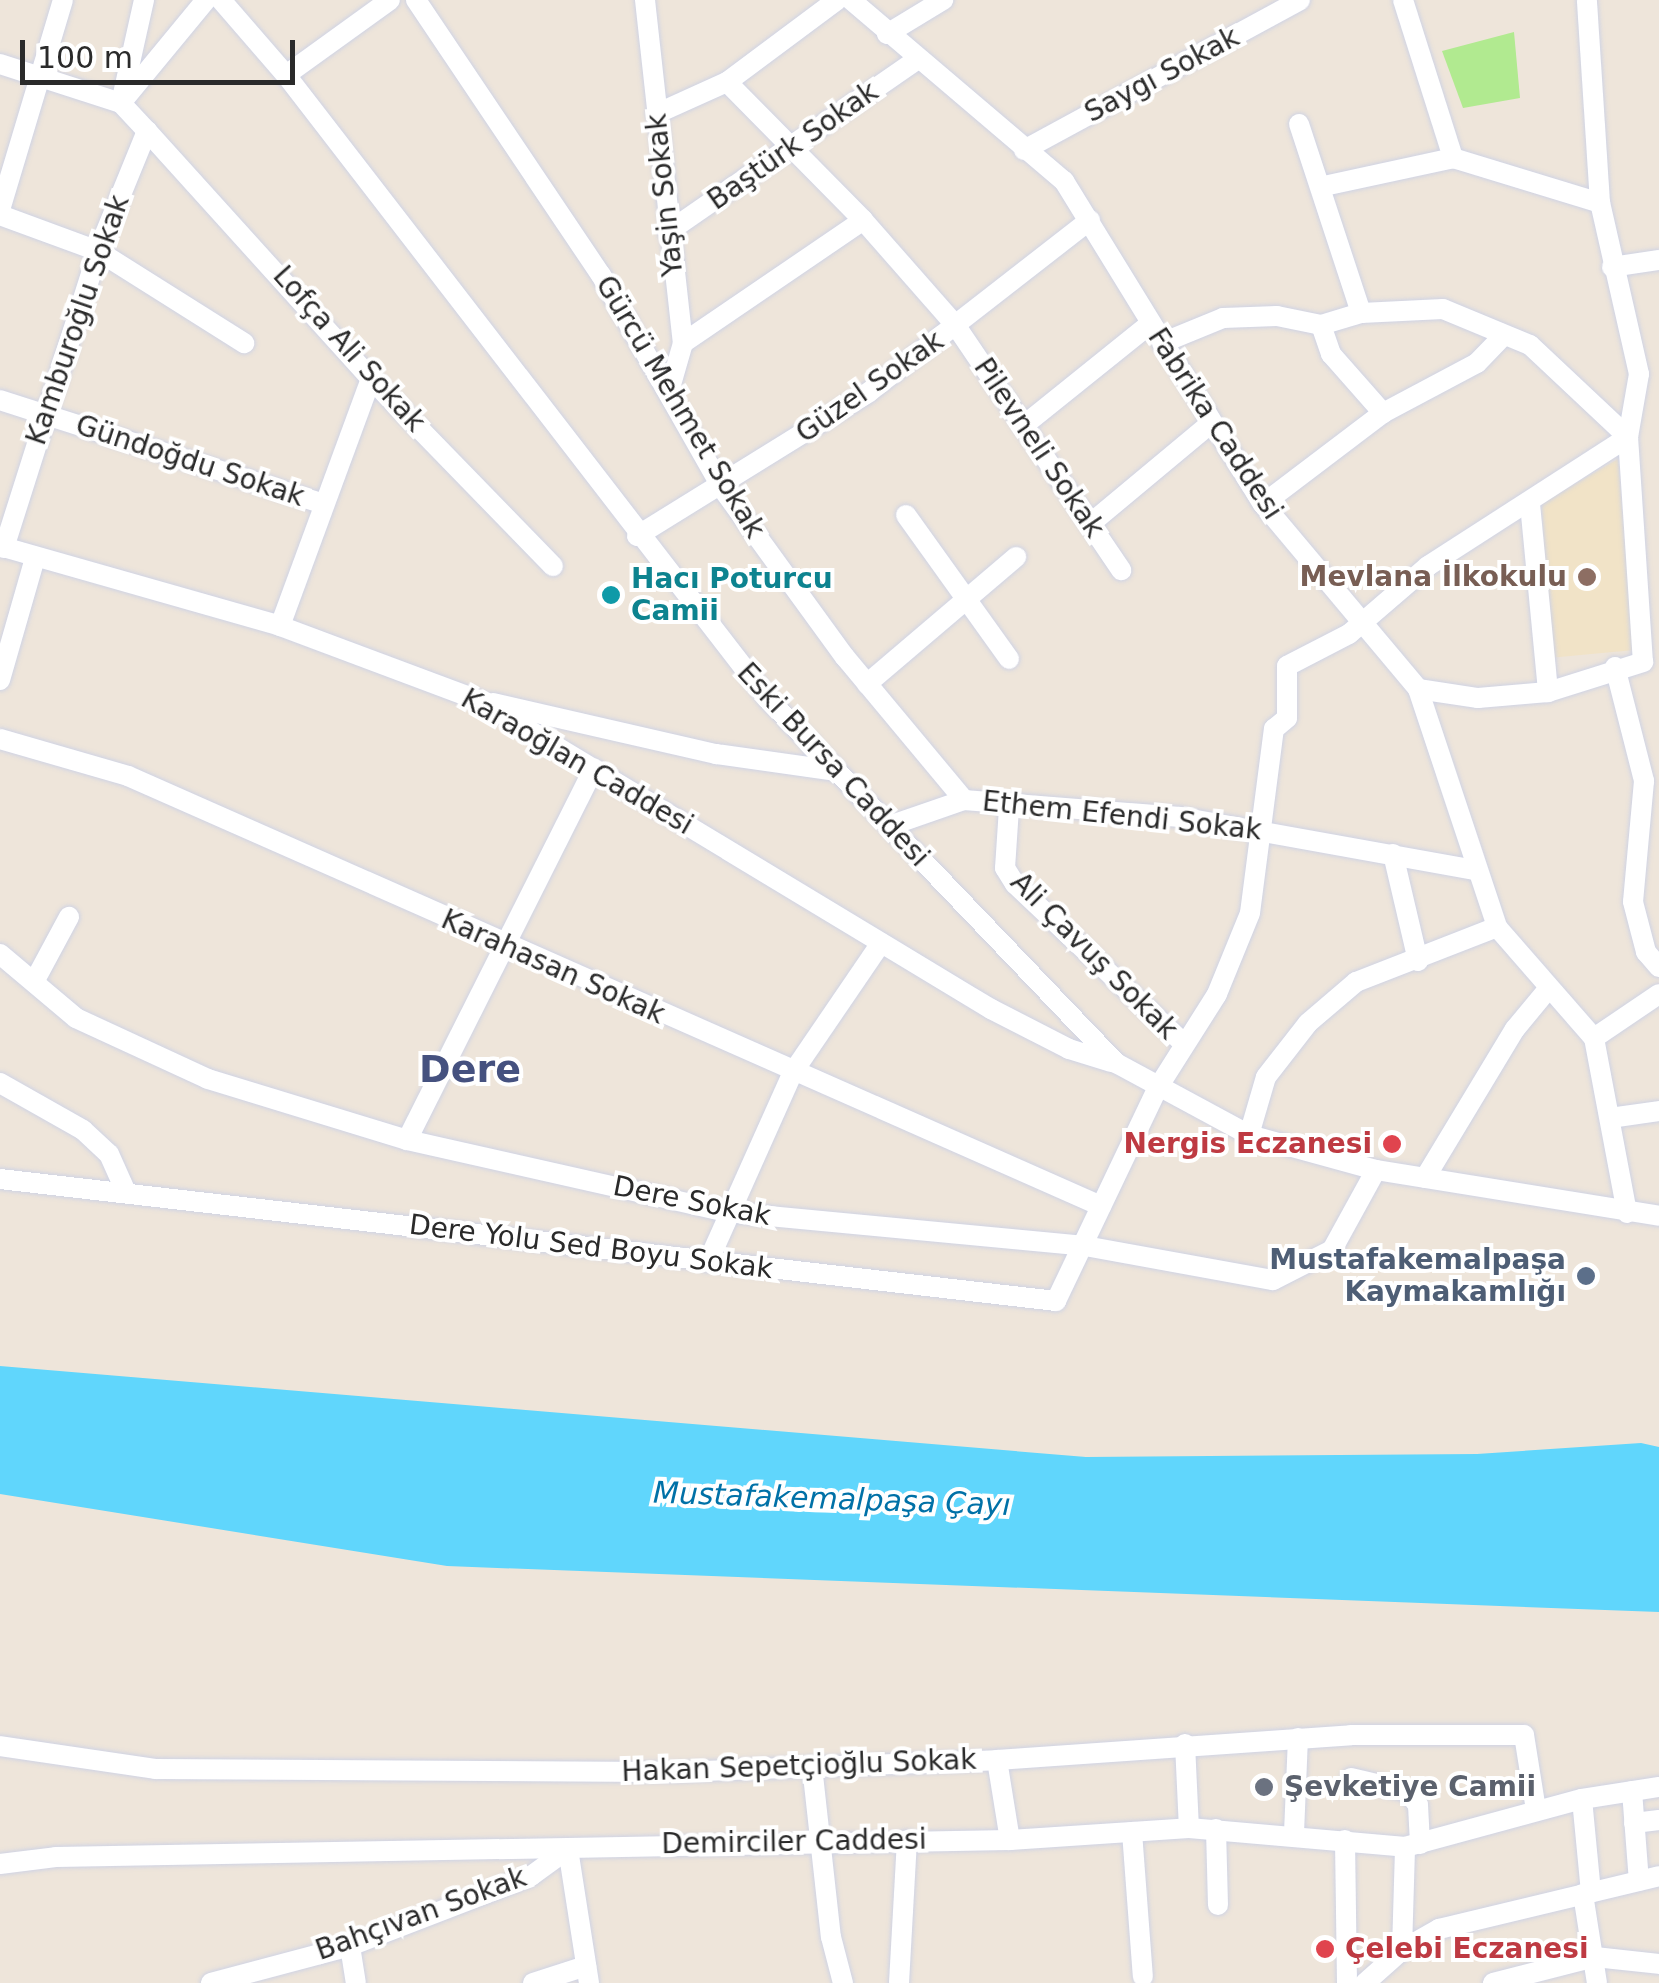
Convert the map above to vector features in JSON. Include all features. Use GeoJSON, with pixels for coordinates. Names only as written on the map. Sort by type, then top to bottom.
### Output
{"type":"FeatureCollection","features":[{"type":"Feature","properties":{"kind":"street"},"geometry":{"type":"LineString","coordinates":[[63,0],[0,212],[98,251],[244,343]]}},
{"type":"Feature","properties":{"kind":"street"},"geometry":{"type":"LineString","coordinates":[[121,103],[144,0]]}},
{"type":"Feature","properties":{"kind":"street"},"geometry":{"type":"LineString","coordinates":[[121,103],[206,0]]}},
{"type":"Feature","properties":{"kind":"street","name":"Eski Bursa Caddesi"},"geometry":{"type":"LineString","coordinates":[[221,0],[286,75],[637,536],[768,699],[1116,1063],[1157,1089],[1249,1135],[1376,1170],[1659,1216]]}},
{"type":"Feature","properties":{"kind":"street"},"geometry":{"type":"LineString","coordinates":[[286,75],[390,0]]}},
{"type":"Feature","properties":{"kind":"street","name":"Gürcü Mehmet Sokak"},"geometry":{"type":"LineString","coordinates":[[416,0],[670,388],[722,488],[867,684],[964,800]]}},
{"type":"Feature","properties":{"kind":"street","name":"Yaşin Sokak"},"geometry":{"type":"LineString","coordinates":[[645,0],[683,343],[670,388]]}},
{"type":"Feature","properties":{"kind":"street"},"geometry":{"type":"LineString","coordinates":[[656,114],[727,82],[837,0]]}},
{"type":"Feature","properties":{"kind":"street","name":"Fabrika Caddesi"},"geometry":{"type":"LineString","coordinates":[[851,0],[1064,180],[1209,425],[1263,504],[1418,690]]}},
{"type":"Feature","properties":{"kind":"street"},"geometry":{"type":"LineString","coordinates":[[887,34],[943,0]]}},
{"type":"Feature","properties":{"kind":"street"},"geometry":{"type":"LineString","coordinates":[[1404,0],[1453,158]]}},
{"type":"Feature","properties":{"kind":"street"},"geometry":{"type":"LineString","coordinates":[[1587,0],[1600,203],[1639,374],[1628,437],[1651,666],[1615,667],[1548,692],[1478,698],[1418,690],[1475,870],[1498,928],[1594,1038],[1627,1212]]}},
{"type":"Feature","properties":{"kind":"street","name":"Saygı Sokak"},"geometry":{"type":"LineString","coordinates":[[1024,150],[1297,1]]}},
{"type":"Feature","properties":{"kind":"street","name":"Baştürk Sokak"},"geometry":{"type":"LineString","coordinates":[[668,232],[918,59]]}},
{"type":"Feature","properties":{"kind":"street"},"geometry":{"type":"LineString","coordinates":[[0,64],[121,103],[147,131]]}},
{"type":"Feature","properties":{"kind":"street","name":"Pilevneli Sokak"},"geometry":{"type":"LineString","coordinates":[[727,82],[864,220],[956,326],[1122,570]]}},
{"type":"Feature","properties":{"kind":"street"},"geometry":{"type":"LineString","coordinates":[[1299,124],[1324,186],[1361,314]]}},
{"type":"Feature","properties":{"kind":"street","name":"Kamburoğlu Sokak"},"geometry":{"type":"LineString","coordinates":[[2,547],[98,251],[147,131]]}},
{"type":"Feature","properties":{"kind":"street","name":"Lofça Ali Sokak"},"geometry":{"type":"LineString","coordinates":[[147,131],[371,378],[553,566]]}},
{"type":"Feature","properties":{"kind":"street"},"geometry":{"type":"LineString","coordinates":[[1324,186],[1453,158],[1600,203]]}},
{"type":"Feature","properties":{"kind":"street"},"geometry":{"type":"LineString","coordinates":[[683,343],[864,220]]}},
{"type":"Feature","properties":{"kind":"street","name":"Güzel Sokak"},"geometry":{"type":"LineString","coordinates":[[637,536],[722,488],[956,326],[1090,220]]}},
{"type":"Feature","properties":{"kind":"street"},"geometry":{"type":"LineString","coordinates":[[1612,268],[1659,260]]}},
{"type":"Feature","properties":{"kind":"street"},"geometry":{"type":"LineString","coordinates":[[1162,343],[1223,318],[1277,316],[1321,325],[1361,314],[1443,309],[1501,338],[1530,346],[1628,437]]}},
{"type":"Feature","properties":{"kind":"street"},"geometry":{"type":"LineString","coordinates":[[1023,426],[1150,324]]}},
{"type":"Feature","properties":{"kind":"street"},"geometry":{"type":"LineString","coordinates":[[1321,325],[1331,354],[1383,412]]}},
{"type":"Feature","properties":{"kind":"street"},"geometry":{"type":"LineString","coordinates":[[1263,504],[1383,412],[1477,364],[1501,338]]}},
{"type":"Feature","properties":{"kind":"street"},"geometry":{"type":"LineString","coordinates":[[280,626],[371,378]]}},
{"type":"Feature","properties":{"kind":"street","name":"Gündoğdu Sokak"},"geometry":{"type":"LineString","coordinates":[[0,400],[324,504]]}},
{"type":"Feature","properties":{"kind":"street"},"geometry":{"type":"LineString","coordinates":[[1090,524],[1209,425]]}},
{"type":"Feature","properties":{"kind":"street"},"geometry":{"type":"LineString","coordinates":[[1085,1246],[1157,1089],[1217,994],[1250,913],[1274,729],[1287,718],[1286,666],[1348,634],[1428,566],[1530,504],[1628,437]]}},
{"type":"Feature","properties":{"kind":"street"},"geometry":{"type":"LineString","coordinates":[[1530,504],[1548,692]]}},
{"type":"Feature","properties":{"kind":"street"},"geometry":{"type":"LineString","coordinates":[[906,515],[963,602],[1008,659]]}},
{"type":"Feature","properties":{"kind":"street","name":"Karaoğlan Caddesi"},"geometry":{"type":"LineString","coordinates":[[2,547],[280,626],[481,701],[881,943],[1069,1049],[1116,1063]]}},
{"type":"Feature","properties":{"kind":"street"},"geometry":{"type":"LineString","coordinates":[[867,684],[1016,557]]}},
{"type":"Feature","properties":{"kind":"street"},"geometry":{"type":"LineString","coordinates":[[0,680],[35,558]]}},
{"type":"Feature","properties":{"kind":"street"},"geometry":{"type":"LineString","coordinates":[[1615,667],[1644,781],[1633,902],[1646,952],[1659,967]]}},
{"type":"Feature","properties":{"kind":"street"},"geometry":{"type":"LineString","coordinates":[[481,701],[716,754],[837,771]]}},
{"type":"Feature","properties":{"kind":"street","name":"Karahasan Sokak"},"geometry":{"type":"LineString","coordinates":[[0,739],[128,776],[1101,1206]]}},
{"type":"Feature","properties":{"kind":"street"},"geometry":{"type":"LineString","coordinates":[[408,1140],[594,768]]}},
{"type":"Feature","properties":{"kind":"street","name":"Ethem Efendi Sokak"},"geometry":{"type":"LineString","coordinates":[[889,826],[964,800],[1009,808],[1180,817],[1475,870]]}},
{"type":"Feature","properties":{"kind":"street","name":"Ali Çavuş Sokak"},"geometry":{"type":"LineString","coordinates":[[1009,808],[1005,868],[1015,884],[1184,1044]]}},
{"type":"Feature","properties":{"kind":"street"},"geometry":{"type":"LineString","coordinates":[[1393,854],[1418,961]]}},
{"type":"Feature","properties":{"kind":"street"},"geometry":{"type":"LineString","coordinates":[[34,982],[70,917]]}},
{"type":"Feature","properties":{"kind":"street"},"geometry":{"type":"LineString","coordinates":[[1249,1135],[1266,1077],[1308,1023],[1356,982],[1498,928]]}},
{"type":"Feature","properties":{"kind":"street"},"geometry":{"type":"LineString","coordinates":[[708,1262],[726,1212],[793,1072],[881,943]]}},
{"type":"Feature","properties":{"kind":"street","name":"Dere Sokak"},"geometry":{"type":"LineString","coordinates":[[0,954],[76,1018],[142,1053],[408,1140],[726,1212],[1085,1246],[1274,1280],[1332,1250],[1376,1170]]}},
{"type":"Feature","properties":{"kind":"street"},"geometry":{"type":"LineString","coordinates":[[1425,1178],[1514,1028],[1549,988]]}},
{"type":"Feature","properties":{"kind":"street"},"geometry":{"type":"LineString","coordinates":[[1594,1038],[1659,994]]}},
{"type":"Feature","properties":{"kind":"street"},"geometry":{"type":"LineString","coordinates":[[0,1083],[83,1130],[109,1154],[126,1192]]}},
{"type":"Feature","properties":{"kind":"street"},"geometry":{"type":"LineString","coordinates":[[1610,1118],[1659,1111]]}},
{"type":"Feature","properties":{"kind":"street","name":"Dere Yolu Sed Boyu Sokak"},"geometry":{"type":"LineString","coordinates":[[0,1179],[1056,1301],[1085,1246]]}},
{"type":"Feature","properties":{"kind":"street","name":"Hakan Sepetçioğlu Sokak"},"geometry":{"type":"LineString","coordinates":[[0,1746],[154,1770],[676,1772],[998,1760],[1298,1738],[1524,1735],[1536,1810]]}},
{"type":"Feature","properties":{"kind":"street"},"geometry":{"type":"LineString","coordinates":[[1294,1834],[1298,1738]]}},
{"type":"Feature","properties":{"kind":"street"},"geometry":{"type":"LineString","coordinates":[[1185,1744],[1189,1828]]}},
{"type":"Feature","properties":{"kind":"street"},"geometry":{"type":"LineString","coordinates":[[998,1760],[1010,1840]]}},
{"type":"Feature","properties":{"kind":"street"},"geometry":{"type":"LineString","coordinates":[[812,1766],[818,1840],[843,1983]]}},
{"type":"Feature","properties":{"kind":"street"},"geometry":{"type":"LineString","coordinates":[[1351,1778],[1407,1791],[1418,1805],[1402,1950]]}},
{"type":"Feature","properties":{"kind":"street","name":"Demirciler Caddesi"},"geometry":{"type":"LineString","coordinates":[[0,1864],[56,1857],[568,1849],[818,1840],[1010,1840],[1189,1828],[1413,1846],[1582,1799],[1659,1788]]}},
{"type":"Feature","properties":{"kind":"street"},"geometry":{"type":"LineString","coordinates":[[1365,1983],[1402,1950],[1439,1929],[1649,1878],[1634,1822],[1632,1792]]}},
{"type":"Feature","properties":{"kind":"street"},"geometry":{"type":"LineString","coordinates":[[1582,1799],[1587,1894],[1598,1983]]}},
{"type":"Feature","properties":{"kind":"street"},"geometry":{"type":"LineString","coordinates":[[1634,1822],[1659,1820]]}},
{"type":"Feature","properties":{"kind":"street"},"geometry":{"type":"LineString","coordinates":[[1216,1829],[1218,1905]]}},
{"type":"Feature","properties":{"kind":"street"},"geometry":{"type":"LineString","coordinates":[[1132,1832],[1143,1977]]}},
{"type":"Feature","properties":{"kind":"street"},"geometry":{"type":"LineString","coordinates":[[899,1983],[906,1840]]}},
{"type":"Feature","properties":{"kind":"street"},"geometry":{"type":"LineString","coordinates":[[1344,1840],[1346,1983]]}},
{"type":"Feature","properties":{"kind":"street"},"geometry":{"type":"LineString","coordinates":[[533,1983],[587,1974],[568,1849]]}},
{"type":"Feature","properties":{"kind":"street","name":"Bahçıvan Sokak"},"geometry":{"type":"LineString","coordinates":[[210,1983],[350,1946],[531,1876],[568,1849]]}},
{"type":"Feature","properties":{"kind":"street"},"geometry":{"type":"LineString","coordinates":[[350,1946],[356,1983]]}},
{"type":"Feature","properties":{"kind":"street"},"geometry":{"type":"LineString","coordinates":[[1503,1982],[1595,1956],[1659,1964]]}},
{"type":"Feature","properties":{"kind":"shaded area","name":"Mevlana İlkokulu"},"geometry":{"type":"Polygon","coordinates":[[[1618,459],[1634,650],[1549,658],[1542,503],[1618,459]]]}},
{"type":"Feature","properties":{"kind":"green space"},"geometry":{"type":"Polygon","coordinates":[[[1514,32],[1520,98],[1463,108],[1442,51],[1514,32]]]}},
{"type":"Feature","properties":{"kind":"water","name":"Mustafakemalpaşa Çayı"},"geometry":{"type":"Polygon","coordinates":[[[0,1366],[1086,1457],[1477,1454],[1641,1443],[1659,1447],[1659,1612],[447,1566],[0,1494],[0,1366]]]}},
{"type":"Feature","properties":{"kind":"place","name":"Mevlana İlkokulu"},"geometry":{"type":"Point","coordinates":[1587,577]}},
{"type":"Feature","properties":{"kind":"place","name":"Hacı Poturcu Camii"},"geometry":{"type":"Point","coordinates":[611,595]}},
{"type":"Feature","properties":{"kind":"place","name":"Nergis Eczanesi"},"geometry":{"type":"Point","coordinates":[1392,1144]}},
{"type":"Feature","properties":{"kind":"place","name":"Mustafakemalpaşa Kaymakamlığı"},"geometry":{"type":"Point","coordinates":[1586,1276]}},
{"type":"Feature","properties":{"kind":"place","name":"Şevketiye Camii"},"geometry":{"type":"Point","coordinates":[1264,1787]}},
{"type":"Feature","properties":{"kind":"place","name":"Çelebi Eczanesi"},"geometry":{"type":"Point","coordinates":[1325,1949]}},
{"type":"Feature","properties":{"kind":"district","name":"Dere"},"geometry":{"type":"Point","coordinates":[470,1070]}}]}
